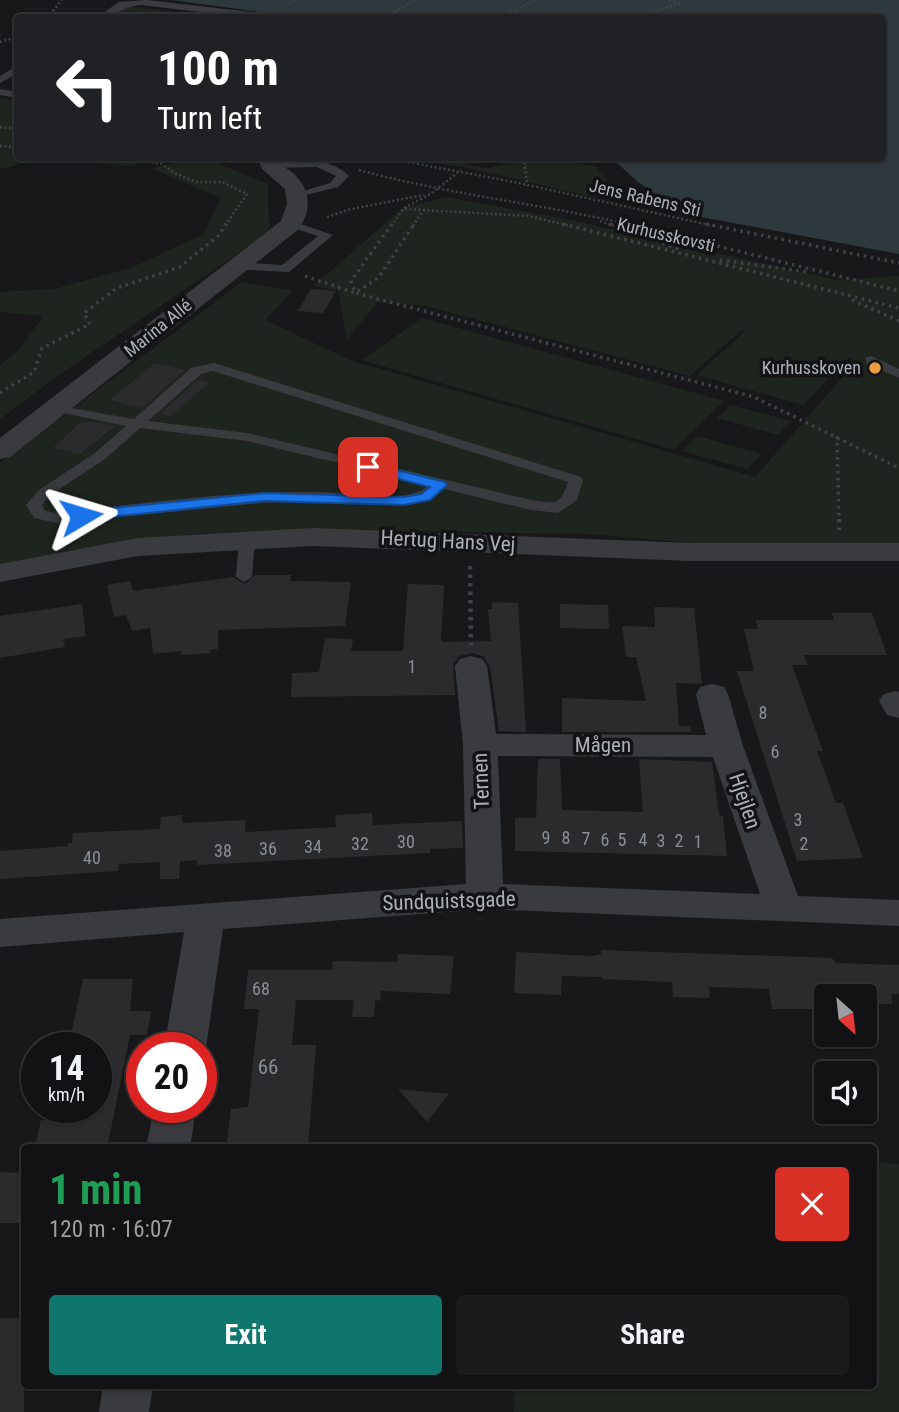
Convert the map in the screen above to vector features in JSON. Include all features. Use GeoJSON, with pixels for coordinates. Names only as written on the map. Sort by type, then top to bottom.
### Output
{"type":"FeatureCollection","features":[{"type":"Feature","properties":{"kind":"street"},"geometry":{"type":"LineString","coordinates":[[268,161],[292,182],[298,196],[296,225]]}},
{"type":"Feature","properties":{"kind":"street","name":"Marina Allé"},"geometry":{"type":"LineString","coordinates":[[0,451],[64,404],[234,266],[296,225]]}},
{"type":"Feature","properties":{"kind":"street","name":"Hertug Hans Vej"},"geometry":{"type":"LineString","coordinates":[[0,573],[138,547],[247,540],[365,537],[691,552],[899,552]]}},
{"type":"Feature","properties":{"kind":"street","name":"Ternen"},"geometry":{"type":"LineString","coordinates":[[471,666],[480,745],[485,896]]}},
{"type":"Feature","properties":{"kind":"street","name":"Hjejlen"},"geometry":{"type":"LineString","coordinates":[[712,694],[726,746],[783,907]]}},
{"type":"Feature","properties":{"kind":"street","name":"Mågen"},"geometry":{"type":"LineString","coordinates":[[480,745],[726,746]]}},
{"type":"Feature","properties":{"kind":"street","name":"Sundquistsgade"},"geometry":{"type":"LineString","coordinates":[[0,933],[485,896],[899,913]]}},
{"type":"Feature","properties":{"kind":"street"},"geometry":{"type":"LineString","coordinates":[[188,1032],[206,916]]}},
{"type":"Feature","properties":{"kind":"street"},"geometry":{"type":"LineString","coordinates":[[169,1144],[172,1123]]}},
{"type":"Feature","properties":{"kind":"street"},"geometry":{"type":"LineString","coordinates":[[124,1412],[128,1389]]}},
{"type":"Feature","properties":{"kind":"lane"},"geometry":{"type":"LineString","coordinates":[[106,14],[122,4],[141,2],[244,14]]}},
{"type":"Feature","properties":{"kind":"lane"},"geometry":{"type":"LineString","coordinates":[[0,80],[11,71]]}},
{"type":"Feature","properties":{"kind":"lane"},"geometry":{"type":"LineString","coordinates":[[268,161],[306,161],[334,167],[343,176],[334,186],[298,196]]}},
{"type":"Feature","properties":{"kind":"lane"},"geometry":{"type":"LineString","coordinates":[[234,266],[285,269],[327,235],[296,225]]}},
{"type":"Feature","properties":{"kind":"lane"},"geometry":{"type":"LineString","coordinates":[[871,360],[899,374]]}},
{"type":"Feature","properties":{"kind":"lane"},"geometry":{"type":"LineString","coordinates":[[64,404],[142,420],[247,437],[440,485],[558,508],[570,500],[576,480],[214,367],[196,371],[142,420],[100,456],[44,493],[34,505],[39,515],[57,518],[264,497],[404,501],[425,498],[440,485]]}},
{"type":"Feature","properties":{"kind":"lane"},"geometry":{"type":"LineString","coordinates":[[244,577],[247,540]]}},
{"type":"Feature","properties":{"kind":"path"},"geometry":{"type":"LineString","coordinates":[[50,14],[62,0]]}},
{"type":"Feature","properties":{"kind":"path"},"geometry":{"type":"LineString","coordinates":[[390,14],[416,0]]}},
{"type":"Feature","properties":{"kind":"path"},"geometry":{"type":"LineString","coordinates":[[504,14],[537,0]]}},
{"type":"Feature","properties":{"kind":"path"},"geometry":{"type":"LineString","coordinates":[[647,14],[679,3],[668,0]]}},
{"type":"Feature","properties":{"kind":"path"},"geometry":{"type":"LineString","coordinates":[[0,393],[34,372],[41,348],[90,324],[84,313],[117,288],[180,267],[190,259],[219,235],[247,194],[222,182],[196,182],[176,174],[162,164],[141,161]]}},
{"type":"Feature","properties":{"kind":"path","name":"Jens Rabens Sti"},"geometry":{"type":"LineString","coordinates":[[405,161],[461,170],[791,244],[899,263]]}},
{"type":"Feature","properties":{"kind":"path"},"geometry":{"type":"LineString","coordinates":[[524,161],[527,186]]}},
{"type":"Feature","properties":{"kind":"path"},"geometry":{"type":"LineString","coordinates":[[354,168],[439,187],[574,211],[899,291]]}},
{"type":"Feature","properties":{"kind":"path"},"geometry":{"type":"LineString","coordinates":[[355,293],[351,281],[404,208],[432,193],[461,170]]}},
{"type":"Feature","properties":{"kind":"path"},"geometry":{"type":"LineString","coordinates":[[296,225],[351,209],[432,193]]}},
{"type":"Feature","properties":{"kind":"path","name":"Kurhusskovsti"},"geometry":{"type":"LineString","coordinates":[[404,208],[422,212],[529,216],[701,257],[899,309]]}},
{"type":"Feature","properties":{"kind":"path"},"geometry":{"type":"LineString","coordinates":[[574,211],[701,257],[837,276]]}},
{"type":"Feature","properties":{"kind":"path"},"geometry":{"type":"LineString","coordinates":[[355,293],[379,277],[422,212]]}},
{"type":"Feature","properties":{"kind":"path"},"geometry":{"type":"LineString","coordinates":[[314,279],[355,293],[754,397],[899,468]]}},
{"type":"Feature","properties":{"kind":"path"},"geometry":{"type":"LineString","coordinates":[[839,295],[899,321]]}},
{"type":"Feature","properties":{"kind":"path"},"geometry":{"type":"LineString","coordinates":[[837,436],[839,553]]}},
{"type":"Feature","properties":{"kind":"path"},"geometry":{"type":"LineString","coordinates":[[470,542],[471,666]]}},
{"type":"Feature","properties":{"kind":"shaded area"},"geometry":{"type":"Polygon","coordinates":[[[172,0],[899,0],[899,254],[696,216],[638,182],[616,161],[886,161],[886,14],[274,14],[172,0]]]}},
{"type":"Feature","properties":{"kind":"shaded area"},"geometry":{"type":"Polygon","coordinates":[[[133,7],[171,11],[173,14],[114,14],[121,9],[133,7]]]}},
{"type":"Feature","properties":{"kind":"shaded area"},"geometry":{"type":"Polygon","coordinates":[[[0,98],[14,100],[14,161],[33,161],[0,169],[0,98]]]}},
{"type":"Feature","properties":{"kind":"shaded area"},"geometry":{"type":"Polygon","coordinates":[[[66,161],[149,161],[130,166],[66,161]]]}},
{"type":"Feature","properties":{"kind":"shaded area"},"geometry":{"type":"Polygon","coordinates":[[[188,161],[211,161],[268,184],[269,232],[56,377],[0,419],[0,365],[21,348],[43,316],[0,312],[0,292],[54,289],[131,268],[204,234],[221,198],[150,168],[188,161]]]}},
{"type":"Feature","properties":{"kind":"shaded area"},"geometry":{"type":"Polygon","coordinates":[[[420,161],[462,161],[468,165],[489,168],[510,161],[562,161],[598,167],[612,191],[593,197],[463,167],[420,161]]]}},
{"type":"Feature","properties":{"kind":"shaded area"},"geometry":{"type":"Polygon","coordinates":[[[447,197],[575,221],[836,280],[899,276],[899,544],[717,545],[589,534],[397,531],[193,534],[0,564],[0,463],[242,282],[293,291],[265,320],[350,360],[755,477],[857,361],[848,358],[803,405],[697,375],[745,331],[742,330],[690,376],[426,306],[378,302],[347,340],[338,291],[314,286],[402,208],[447,197]]]}},
{"type":"Feature","properties":{"kind":"shaded area"},"geometry":{"type":"Polygon","coordinates":[[[422,318],[724,401],[674,450],[362,360],[422,318]]]}},
{"type":"Feature","properties":{"kind":"shaded area"},"geometry":{"type":"Polygon","coordinates":[[[731,405],[791,421],[778,435],[717,418],[731,405]]]}},
{"type":"Feature","properties":{"kind":"shaded area"},"geometry":{"type":"Polygon","coordinates":[[[697,436],[762,454],[747,469],[682,451],[697,436]]]}},
{"type":"Feature","properties":{"kind":"shaded area"},"geometry":{"type":"Polygon","coordinates":[[[877,1162],[899,1164],[899,1412],[514,1412],[515,1389],[877,1389],[877,1162]]]}},
{"type":"Feature","properties":{"kind":"building"},"geometry":{"type":"Polygon","coordinates":[[[311,289],[336,291],[323,313],[298,311],[311,289]]]}},
{"type":"Feature","properties":{"kind":"building"},"geometry":{"type":"Polygon","coordinates":[[[155,363],[185,370],[142,408],[110,400],[155,363]]]}},
{"type":"Feature","properties":{"kind":"building"},"geometry":{"type":"Polygon","coordinates":[[[198,380],[209,383],[170,416],[161,413],[198,380]]]}},
{"type":"Feature","properties":{"kind":"building"},"geometry":{"type":"Polygon","coordinates":[[[95,422],[115,426],[80,454],[53,448],[80,423],[95,422]]]}},
{"type":"Feature","properties":{"kind":"building"},"geometry":{"type":"Polygon","coordinates":[[[255,575],[291,575],[290,581],[351,582],[345,626],[218,630],[218,649],[210,650],[211,653],[181,655],[181,651],[153,654],[150,628],[132,631],[126,615],[114,617],[107,585],[130,581],[133,591],[233,577],[245,584],[255,575]]]}},
{"type":"Feature","properties":{"kind":"building"},"geometry":{"type":"Polygon","coordinates":[[[408,584],[444,585],[441,642],[491,641],[488,609],[492,609],[492,602],[518,603],[526,732],[499,731],[490,666],[483,656],[472,653],[459,656],[453,664],[455,695],[291,697],[292,673],[319,672],[325,638],[353,639],[351,651],[403,651],[408,584]]]}},
{"type":"Feature","properties":{"kind":"building"},"geometry":{"type":"Polygon","coordinates":[[[82,604],[86,636],[63,639],[65,647],[0,658],[0,616],[82,604]]]}},
{"type":"Feature","properties":{"kind":"building"},"geometry":{"type":"Polygon","coordinates":[[[560,604],[608,605],[609,629],[560,628],[560,604]]]}},
{"type":"Feature","properties":{"kind":"building"},"geometry":{"type":"Polygon","coordinates":[[[654,607],[694,608],[702,684],[676,683],[679,726],[691,726],[691,732],[562,732],[562,698],[646,701],[636,657],[626,657],[622,626],[655,627],[654,607]]]}},
{"type":"Feature","properties":{"kind":"building"},"geometry":{"type":"Polygon","coordinates":[[[832,613],[872,613],[887,655],[804,655],[807,665],[792,665],[823,751],[817,751],[836,803],[843,803],[863,858],[797,861],[737,671],[754,671],[744,629],[758,629],[756,620],[834,620],[832,613]]]}},
{"type":"Feature","properties":{"kind":"building"},"geometry":{"type":"Polygon","coordinates":[[[538,759],[560,759],[562,810],[643,812],[639,759],[712,762],[719,815],[723,816],[727,856],[515,851],[515,818],[536,818],[538,759]]]}},
{"type":"Feature","properties":{"kind":"building"},"geometry":{"type":"Polygon","coordinates":[[[372,813],[373,825],[462,821],[463,848],[430,849],[430,853],[197,865],[197,860],[180,861],[179,879],[160,879],[160,862],[119,864],[118,871],[0,879],[0,851],[68,846],[68,843],[72,843],[73,833],[160,829],[161,817],[182,815],[182,823],[246,820],[245,832],[336,827],[335,815],[372,813]]]}},
{"type":"Feature","properties":{"kind":"building"},"geometry":{"type":"Polygon","coordinates":[[[601,950],[832,958],[836,963],[899,965],[899,994],[891,994],[893,1004],[877,1004],[877,984],[814,984],[814,1009],[772,1009],[769,989],[709,987],[710,998],[673,997],[672,982],[562,976],[561,995],[514,993],[516,952],[593,956],[601,954],[601,950]]]}},
{"type":"Feature","properties":{"kind":"building"},"geometry":{"type":"Polygon","coordinates":[[[398,954],[454,956],[450,994],[381,991],[380,1001],[375,1000],[374,1017],[352,1017],[354,1000],[296,1000],[292,1045],[316,1045],[308,1144],[227,1144],[231,1109],[248,1107],[259,1009],[244,1009],[248,970],[332,970],[333,961],[397,962],[398,954]]]}},
{"type":"Feature","properties":{"kind":"building"},"geometry":{"type":"Polygon","coordinates":[[[83,979],[133,979],[130,1011],[151,1011],[148,1032],[126,1032],[126,1055],[108,1144],[36,1144],[40,1123],[112,1123],[112,1032],[71,1032],[83,979]]]}},
{"type":"Feature","properties":{"kind":"building"},"geometry":{"type":"Polygon","coordinates":[[[398,1089],[449,1094],[427,1122],[398,1089]]]}},
{"type":"Feature","properties":{"kind":"building"},"geometry":{"type":"Polygon","coordinates":[[[0,1172],[21,1173],[21,1223],[0,1223],[0,1172]]]}},
{"type":"Feature","properties":{"kind":"building"},"geometry":{"type":"Polygon","coordinates":[[[0,1318],[21,1318],[21,1389],[24,1389],[24,1412],[0,1412],[0,1318]]]}},
{"type":"Feature","properties":{"kind":"place","name":"Kurhusskoven"},"geometry":{"type":"Point","coordinates":[875,368]}},
{"type":"Feature","properties":{"kind":"route"},"geometry":{"type":"LineString","coordinates":[[81,516],[176,504],[264,497],[404,501],[425,498],[440,485],[368,467]]}}]}
